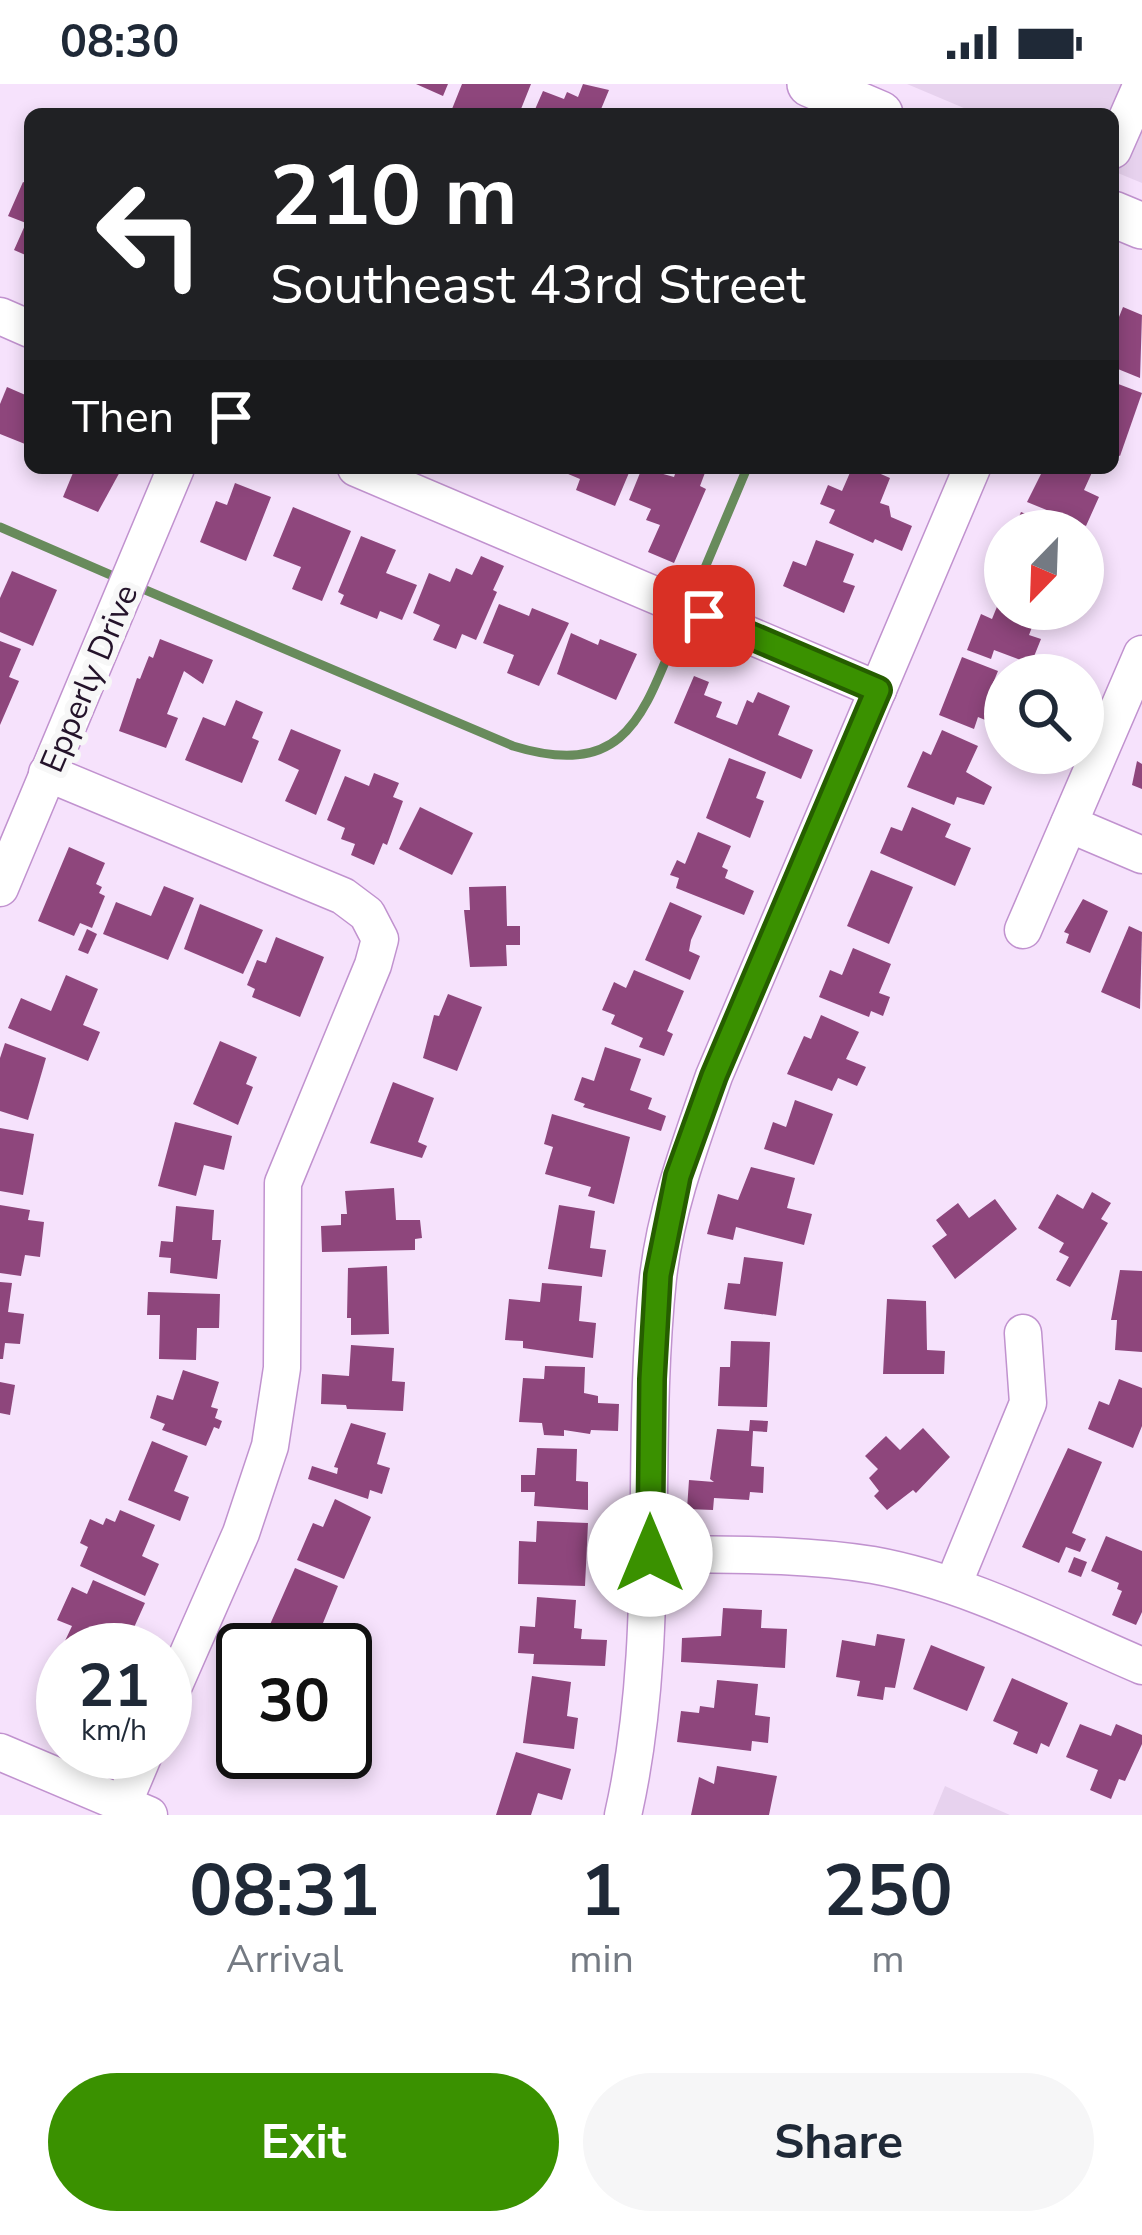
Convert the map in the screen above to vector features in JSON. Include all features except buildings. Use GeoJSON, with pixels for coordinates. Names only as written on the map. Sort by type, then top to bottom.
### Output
{"type":"FeatureCollection","features":[{"type":"Feature","properties":{"kind":"main road"},"geometry":{"type":"LineString","coordinates":[[810,84],[870,101]]}},
{"type":"Feature","properties":{"kind":"street","name":"Epperly Drive"},"geometry":{"type":"LineString","coordinates":[[0,888],[173,474]]}},
{"type":"Feature","properties":{"kind":"street"},"geometry":{"type":"LineString","coordinates":[[370,474],[878,690]]}},
{"type":"Feature","properties":{"kind":"street"},"geometry":{"type":"LineString","coordinates":[[623,1815],[639,1716],[650,1554],[658,1275],[678,1176],[714,1076],[969,474]]}},
{"type":"Feature","properties":{"kind":"street"},"geometry":{"type":"LineString","coordinates":[[1023,930],[1142,654]]}},
{"type":"Feature","properties":{"kind":"street"},"geometry":{"type":"LineString","coordinates":[[47,773],[343,896],[367,914],[380,939],[283,1183],[282,1368],[271,1446],[241,1533],[192,1645]]}},
{"type":"Feature","properties":{"kind":"street"},"geometry":{"type":"LineString","coordinates":[[1069,824],[1142,855]]}},
{"type":"Feature","properties":{"kind":"street"},"geometry":{"type":"LineString","coordinates":[[953,1585],[1028,1403],[1023,1333]]}},
{"type":"Feature","properties":{"kind":"street"},"geometry":{"type":"LineString","coordinates":[[650,1554],[872,1565],[953,1585],[1142,1666]]}},
{"type":"Feature","properties":{"kind":"street"},"geometry":{"type":"LineString","coordinates":[[0,1752],[136,1809],[141,1779]]}},
{"type":"Feature","properties":{"kind":"shaded area"},"geometry":{"type":"Polygon","coordinates":[[[907,84],[1142,84],[1142,183],[1119,173],[1119,108],[964,108],[907,84]]]}},
{"type":"Feature","properties":{"kind":"shaded area"},"geometry":{"type":"Polygon","coordinates":[[[945,1786],[971,1798],[1010,1815],[933,1815],[945,1786]]]}},
{"type":"Feature","properties":{"kind":"waterway"},"geometry":{"type":"LineString","coordinates":[[691,601],[744,474]]}},
{"type":"Feature","properties":{"kind":"waterway"},"geometry":{"type":"LineString","coordinates":[[0,527],[120,579]]}},
{"type":"Feature","properties":{"kind":"waterway"},"geometry":{"type":"LineString","coordinates":[[136,586],[513,746],[553,755],[585,754],[610,744],[629,728],[645,706],[684,617]]}},
{"type":"Feature","properties":{"kind":"route"},"geometry":{"type":"LineString","coordinates":[[650,1554],[658,1275],[678,1176],[714,1076],[878,690],[704,616]]}}]}
